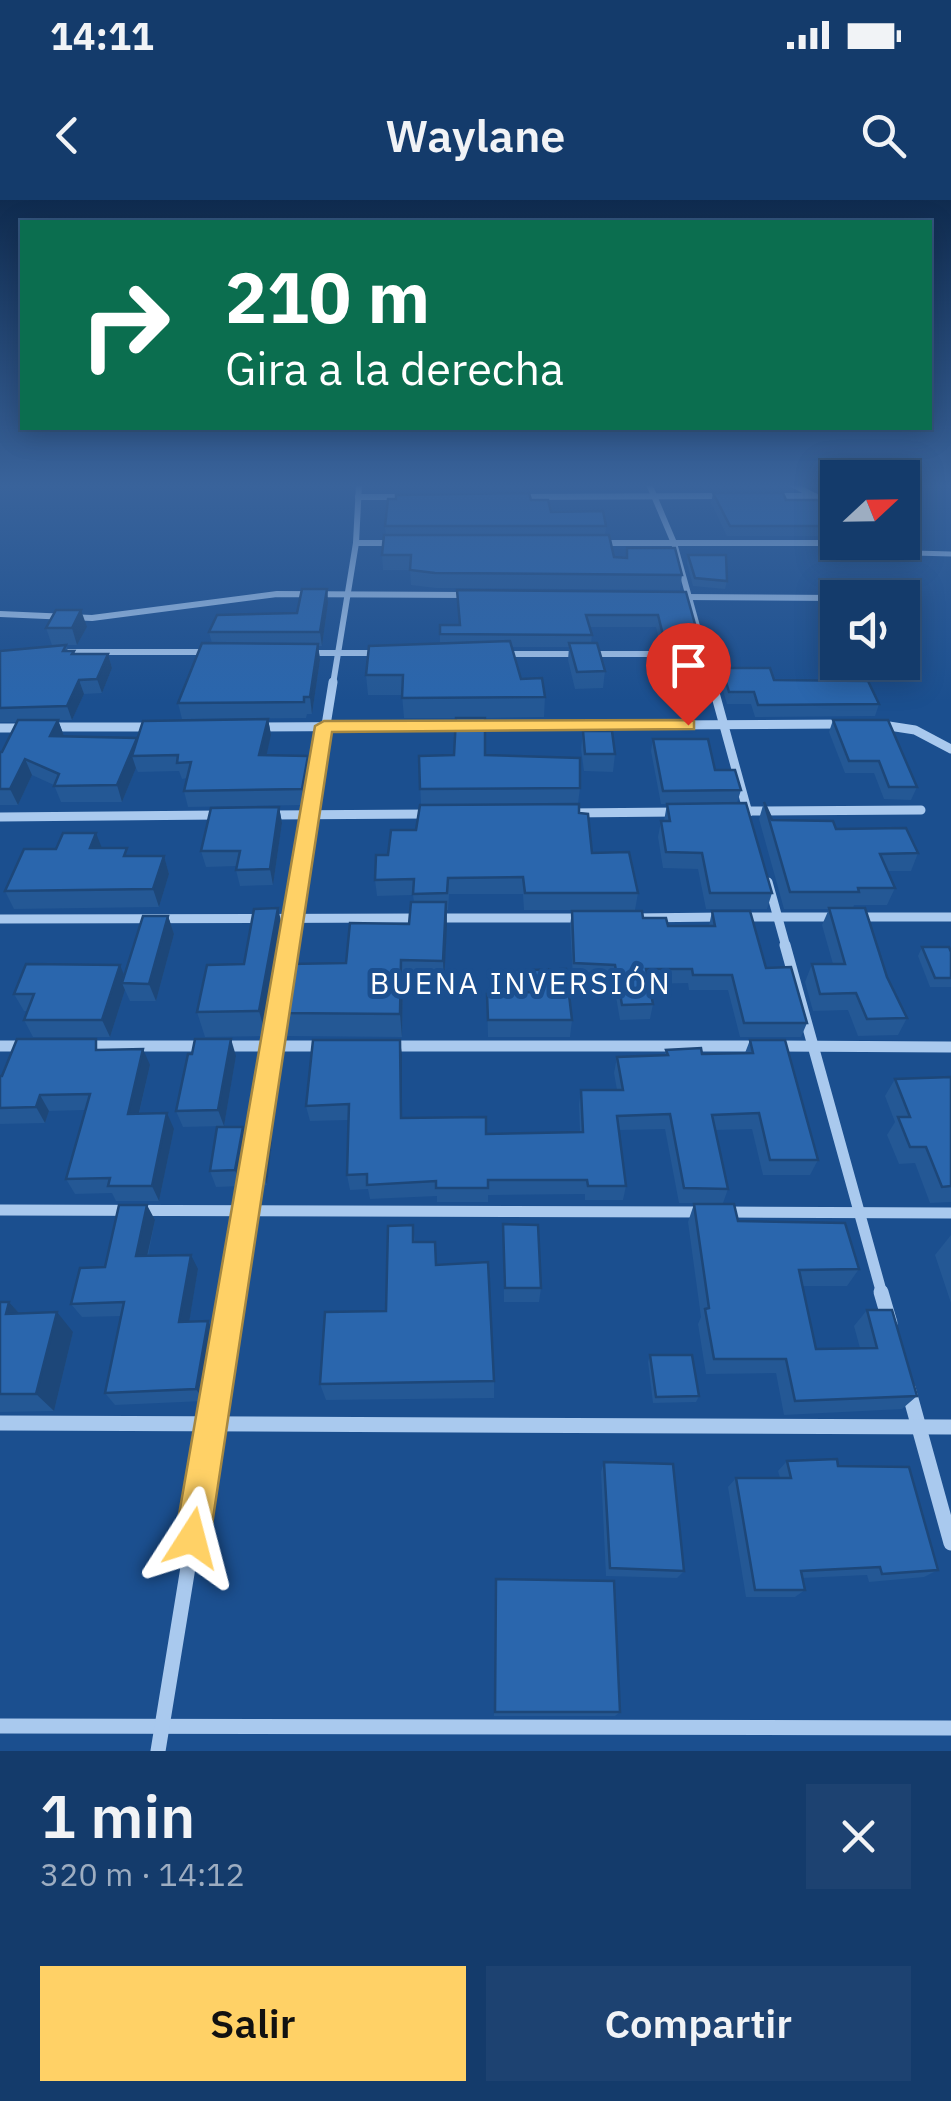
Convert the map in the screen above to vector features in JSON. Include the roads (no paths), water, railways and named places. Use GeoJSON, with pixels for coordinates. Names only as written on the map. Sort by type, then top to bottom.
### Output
{"type":"FeatureCollection","features":[{"type":"Feature","properties":{"kind":"street"},"geometry":{"type":"LineString","coordinates":[[158,1751],[353,556]]}},
{"type":"Feature","properties":{"kind":"street"},"geometry":{"type":"LineString","coordinates":[[678,556],[753,829]]}},
{"type":"Feature","properties":{"kind":"street"},"geometry":{"type":"LineString","coordinates":[[0,614],[92,618],[234,597],[478,596]]}},
{"type":"Feature","properties":{"kind":"street"},"geometry":{"type":"LineString","coordinates":[[670,597],[820,598]]}},
{"type":"Feature","properties":{"kind":"street"},"geometry":{"type":"LineString","coordinates":[[59,652],[217,652]]}},
{"type":"Feature","properties":{"kind":"street"},"geometry":{"type":"LineString","coordinates":[[296,653],[394,653]]}},
{"type":"Feature","properties":{"kind":"street"},"geometry":{"type":"LineString","coordinates":[[491,654],[705,654]]}},
{"type":"Feature","properties":{"kind":"street"},"geometry":{"type":"LineString","coordinates":[[248,727],[899,724],[925,732],[951,749]]}},
{"type":"Feature","properties":{"kind":"street"},"geometry":{"type":"LineString","coordinates":[[0,728],[171,727]]}},
{"type":"Feature","properties":{"kind":"street"},"geometry":{"type":"LineString","coordinates":[[728,812],[921,810]]}},
{"type":"Feature","properties":{"kind":"street"},"geometry":{"type":"LineString","coordinates":[[548,813],[688,812]]}},
{"type":"Feature","properties":{"kind":"street"},"geometry":{"type":"LineString","coordinates":[[251,815],[449,814]]}},
{"type":"Feature","properties":{"kind":"street"},"geometry":{"type":"LineString","coordinates":[[0,816],[232,815]]}},
{"type":"Feature","properties":{"kind":"street"},"geometry":{"type":"LineString","coordinates":[[763,864],[894,1338]]}},
{"type":"Feature","properties":{"kind":"street"},"geometry":{"type":"LineString","coordinates":[[622,918],[951,917]]}},
{"type":"Feature","properties":{"kind":"street"},"geometry":{"type":"LineString","coordinates":[[0,920],[603,918]]}},
{"type":"Feature","properties":{"kind":"street"},"geometry":{"type":"LineString","coordinates":[[0,1046],[39,1046]]}},
{"type":"Feature","properties":{"kind":"street"},"geometry":{"type":"LineString","coordinates":[[78,1046],[330,1046]]}},
{"type":"Feature","properties":{"kind":"street"},"geometry":{"type":"LineString","coordinates":[[369,1046],[951,1047]]}},
{"type":"Feature","properties":{"kind":"street"},"geometry":{"type":"LineString","coordinates":[[0,1210],[951,1212]]}},
{"type":"Feature","properties":{"kind":"street"},"geometry":{"type":"LineString","coordinates":[[904,1373],[951,1543]]}},
{"type":"Feature","properties":{"kind":"street"},"geometry":{"type":"LineString","coordinates":[[0,1423],[951,1427]]}},
{"type":"Feature","properties":{"kind":"street"},"geometry":{"type":"LineString","coordinates":[[0,1726],[951,1728]]}},
{"type":"Feature","properties":{"kind":"district","name":"BUENA INVERSIÓN"},"geometry":{"type":"Point","coordinates":[521,984]}}]}
